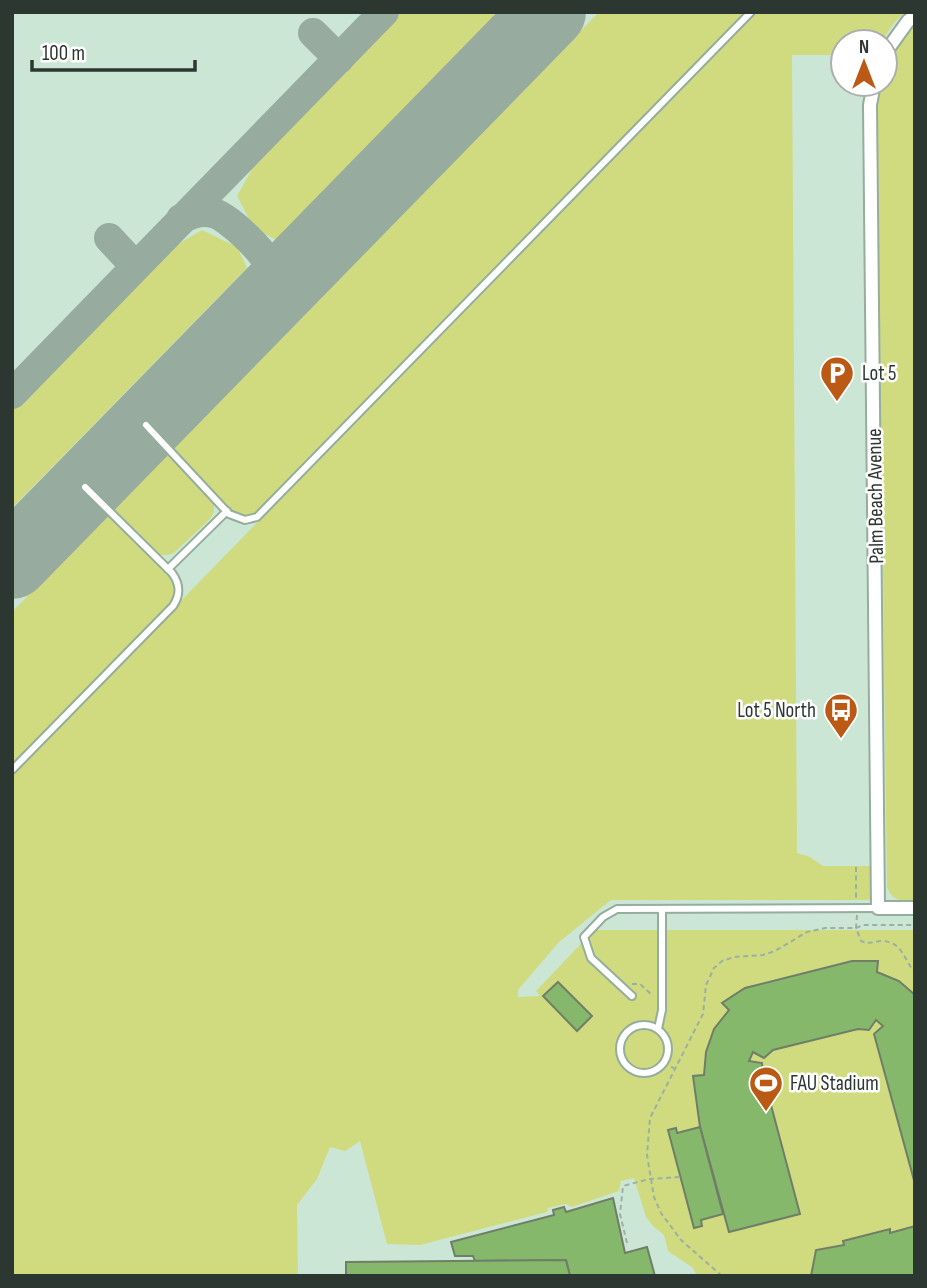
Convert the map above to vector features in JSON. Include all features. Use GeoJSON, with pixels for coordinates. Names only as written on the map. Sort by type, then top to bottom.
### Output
{"type":"FeatureCollection","features":[{"type":"Feature","properties":{"kind":"street"},"geometry":{"type":"LineString","coordinates":[[899,34],[915,16]]}},
{"type":"Feature","properties":{"kind":"street","name":"Palm Beach Avenue"},"geometry":{"type":"LineString","coordinates":[[871,98],[878,908]]}},
{"type":"Feature","properties":{"kind":"street"},"geometry":{"type":"LineString","coordinates":[[878,908],[915,908]]}},
{"type":"Feature","properties":{"kind":"lane"},"geometry":{"type":"LineString","coordinates":[[146,425],[236,518],[251,520],[262,514],[751,12]]}},
{"type":"Feature","properties":{"kind":"lane"},"geometry":{"type":"LineString","coordinates":[[12,770],[173,606],[179,594],[176,579],[168,569],[85,488]]}},
{"type":"Feature","properties":{"kind":"lane"},"geometry":{"type":"LineString","coordinates":[[168,569],[227,511]]}},
{"type":"Feature","properties":{"kind":"lane"},"geometry":{"type":"LineString","coordinates":[[632,996],[592,958],[584,937],[603,917],[617,909],[878,908]]}},
{"type":"Feature","properties":{"kind":"lane"},"geometry":{"type":"LineString","coordinates":[[658,1029],[662,1004],[662,909]]}},
{"type":"Feature","properties":{"kind":"lane"},"geometry":{"type":"LineString","coordinates":[[640,1025],[658,1029],[665,1036],[668,1054],[658,1069],[641,1073],[625,1064],[620,1055],[624,1036],[640,1025]]}},
{"type":"Feature","properties":{"kind":"path"},"geometry":{"type":"LineString","coordinates":[[856,867],[858,937],[865,943],[882,941],[899,947],[915,972]]}},
{"type":"Feature","properties":{"kind":"path"},"geometry":{"type":"LineString","coordinates":[[722,1276],[681,1240],[671,1227],[654,1197],[647,1155],[650,1118],[703,1014],[709,976],[722,961],[775,951],[807,932],[825,928],[856,928],[863,925],[915,925]]}},
{"type":"Feature","properties":{"kind":"path"},"geometry":{"type":"LineString","coordinates":[[620,985],[640,984],[662,1004]]}},
{"type":"Feature","properties":{"kind":"path"},"geometry":{"type":"LineString","coordinates":[[664,1062],[676,1069]]}},
{"type":"Feature","properties":{"kind":"path"},"geometry":{"type":"LineString","coordinates":[[628,1243],[620,1214],[622,1190],[628,1183],[680,1177]]}},
{"type":"Feature","properties":{"kind":"green space"},"geometry":{"type":"Polygon","coordinates":[[[401,12],[494,12],[495,15],[276,240],[254,228],[237,196],[256,162],[313,99],[401,12]]]}},
{"type":"Feature","properties":{"kind":"green space"},"geometry":{"type":"Polygon","coordinates":[[[599,12],[750,12],[257,517],[236,518],[214,499],[214,512],[210,519],[174,553],[155,555],[176,579],[177,600],[12,770],[12,612],[599,12]]]}},
{"type":"Feature","properties":{"kind":"green space"},"geometry":{"type":"Polygon","coordinates":[[[755,12],[905,12],[891,28],[829,28],[829,55],[792,55],[797,853],[810,857],[823,866],[871,866],[870,900],[611,900],[559,942],[518,990],[518,997],[540,996],[536,991],[594,930],[915,930],[915,1276],[697,1276],[693,1268],[668,1251],[664,1235],[646,1217],[634,1178],[621,1181],[619,1191],[572,1207],[566,1204],[548,1208],[547,1212],[420,1245],[387,1244],[360,1141],[345,1151],[330,1147],[317,1179],[297,1205],[298,1276],[12,1276],[12,774],[755,12]]]}},
{"type":"Feature","properties":{"kind":"green space"},"geometry":{"type":"Polygon","coordinates":[[[915,23],[915,901],[898,899],[887,887],[877,109],[879,98],[899,98],[899,42],[915,23]]]}},
{"type":"Feature","properties":{"kind":"green space"},"geometry":{"type":"Polygon","coordinates":[[[202,230],[237,247],[247,268],[12,508],[12,406],[168,250],[202,230]]]}},
{"type":"Feature","properties":{"kind":"building"},"geometry":{"type":"Polygon","coordinates":[[[852,961],[878,961],[877,972],[899,981],[915,995],[915,1184],[874,1034],[883,1026],[876,1020],[869,1030],[858,1029],[773,1050],[764,1058],[753,1052],[749,1061],[762,1063],[800,1214],[729,1232],[700,1127],[693,1076],[704,1075],[706,1052],[714,1029],[729,1010],[722,1003],[745,988],[852,961]]]}},
{"type":"Feature","properties":{"kind":"building"},"geometry":{"type":"Polygon","coordinates":[[[558,982],[592,1016],[577,1031],[543,996],[558,982]]]}},
{"type":"Feature","properties":{"kind":"building"},"geometry":{"type":"Polygon","coordinates":[[[700,1127],[723,1214],[701,1220],[702,1226],[694,1228],[668,1130],[676,1128],[677,1133],[700,1127]]]}},
{"type":"Feature","properties":{"kind":"building"},"geometry":{"type":"Polygon","coordinates":[[[613,1198],[625,1253],[647,1247],[655,1276],[570,1276],[566,1260],[475,1261],[473,1256],[455,1256],[451,1242],[554,1215],[553,1210],[564,1207],[566,1212],[613,1198]]]}},
{"type":"Feature","properties":{"kind":"building"},"geometry":{"type":"Polygon","coordinates":[[[915,1226],[915,1276],[811,1276],[816,1250],[844,1245],[843,1241],[890,1229],[890,1233],[915,1226]]]}},
{"type":"Feature","properties":{"kind":"building"},"geometry":{"type":"Polygon","coordinates":[[[566,1260],[570,1276],[346,1276],[346,1262],[566,1260]]]}},
{"type":"Feature","properties":{"kind":"taxiway"},"geometry":{"type":"LineString","coordinates":[[12,394],[384,12]]}},
{"type":"Feature","properties":{"kind":"taxiway"},"geometry":{"type":"LineString","coordinates":[[516,46],[521,30],[517,12]]}},
{"type":"Feature","properties":{"kind":"taxiway"},"geometry":{"type":"LineString","coordinates":[[313,33],[339,59]]}},
{"type":"Feature","properties":{"kind":"taxiway"},"geometry":{"type":"LineString","coordinates":[[181,219],[197,213],[213,213],[228,221],[246,237],[263,255],[271,269],[272,286],[267,302]]}},
{"type":"Feature","properties":{"kind":"taxiway"},"geometry":{"type":"LineString","coordinates":[[109,238],[135,266]]}},
{"type":"Feature","properties":{"kind":"taxiway"},"geometry":{"type":"LineString","coordinates":[[265,257],[287,264],[309,259]]}},
{"type":"Feature","properties":{"kind":"runway"},"geometry":{"type":"LineString","coordinates":[[12,562],[549,12]]}},
{"type":"Feature","properties":{"kind":"place","name":"Lot 5"},"geometry":{"type":"Point","coordinates":[837,403]}},
{"type":"Feature","properties":{"kind":"place","name":"Lot 5 North"},"geometry":{"type":"Point","coordinates":[841,740]}},
{"type":"Feature","properties":{"kind":"place","name":"FAU Stadium"},"geometry":{"type":"Point","coordinates":[766,1113]}}]}
